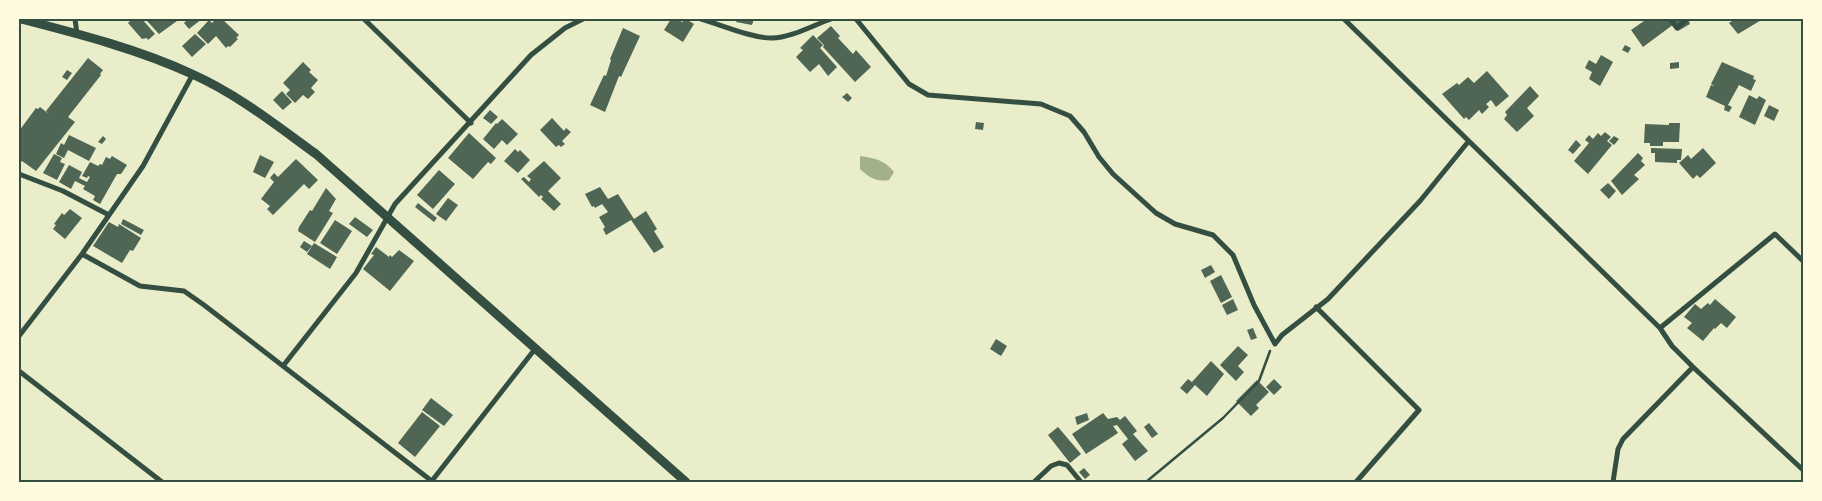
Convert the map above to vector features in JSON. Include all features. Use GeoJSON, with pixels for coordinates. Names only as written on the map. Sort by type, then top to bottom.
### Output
{"type":"FeatureCollection","features":[{"type":"Feature","properties":{"kind":"main road"},"geometry":{"type":"LineString","coordinates":[[22,19],[154,58],[193,74],[251,106],[309,148],[686,482]]}},
{"type":"Feature","properties":{"kind":"street"},"geometry":{"type":"LineString","coordinates":[[75,19],[77,34]]}},
{"type":"Feature","properties":{"kind":"street"},"geometry":{"type":"LineString","coordinates":[[364,19],[471,122]]}},
{"type":"Feature","properties":{"kind":"street"},"geometry":{"type":"LineString","coordinates":[[283,366],[356,273],[395,204],[531,55],[565,28],[582,19]]}},
{"type":"Feature","properties":{"kind":"street"},"geometry":{"type":"LineString","coordinates":[[701,19],[773,38],[798,32],[830,19]]}},
{"type":"Feature","properties":{"kind":"street"},"geometry":{"type":"LineString","coordinates":[[856,19],[909,84],[928,95],[1041,104],[1070,116],[1084,132],[1099,157],[1113,174],[1156,213],[1175,224],[1213,235],[1233,255],[1254,304],[1275,344],[1282,335],[1328,299],[1420,201],[1468,142]]}},
{"type":"Feature","properties":{"kind":"street"},"geometry":{"type":"LineString","coordinates":[[1344,19],[1660,328],[1672,346],[1693,367],[1803,470]]}},
{"type":"Feature","properties":{"kind":"street"},"geometry":{"type":"LineString","coordinates":[[1670,19],[1677,28],[1687,19]]}},
{"type":"Feature","properties":{"kind":"street"},"geometry":{"type":"LineString","coordinates":[[19,336],[82,254],[143,166],[193,74]]}},
{"type":"Feature","properties":{"kind":"street"},"geometry":{"type":"LineString","coordinates":[[19,174],[63,191],[109,216]]}},
{"type":"Feature","properties":{"kind":"street"},"geometry":{"type":"LineString","coordinates":[[1660,328],[1776,234],[1803,261]]}},
{"type":"Feature","properties":{"kind":"street"},"geometry":{"type":"LineString","coordinates":[[82,254],[140,286],[184,291],[432,482],[535,349]]}},
{"type":"Feature","properties":{"kind":"street"},"geometry":{"type":"LineString","coordinates":[[1316,307],[1419,410],[1356,482]]}},
{"type":"Feature","properties":{"kind":"street"},"geometry":{"type":"LineString","coordinates":[[1613,482],[1618,449],[1623,439],[1693,367]]}},
{"type":"Feature","properties":{"kind":"street"},"geometry":{"type":"LineString","coordinates":[[19,371],[162,482]]}},
{"type":"Feature","properties":{"kind":"street"},"geometry":{"type":"LineString","coordinates":[[1034,482],[1051,466],[1059,462],[1067,466],[1081,482]]}},
{"type":"Feature","properties":{"kind":"path"},"geometry":{"type":"LineString","coordinates":[[1146,482],[1223,418],[1259,381],[1275,344]]}},
{"type":"Feature","properties":{"kind":"shaded area"},"geometry":{"type":"Polygon","coordinates":[[[860,156],[875,159],[887,165],[894,172],[889,180],[877,180],[860,169],[860,156]]]}},
{"type":"Feature","properties":{"kind":"building"},"geometry":{"type":"Polygon","coordinates":[[[132,19],[142,19],[155,34],[148,40],[147,38],[142,39],[128,23],[132,19]]]}},
{"type":"Feature","properties":{"kind":"building"},"geometry":{"type":"Polygon","coordinates":[[[149,19],[177,19],[175,20],[177,21],[159,34],[147,21],[149,19]]]}},
{"type":"Feature","properties":{"kind":"building"},"geometry":{"type":"Polygon","coordinates":[[[184,19],[202,19],[189,29],[184,23],[186,21],[184,19]]]}},
{"type":"Feature","properties":{"kind":"building"},"geometry":{"type":"Polygon","coordinates":[[[216,19],[222,19],[239,35],[236,38],[238,39],[230,47],[226,48],[216,36],[208,44],[197,33],[209,20],[212,23],[216,19]]]}},
{"type":"Feature","properties":{"kind":"building"},"geometry":{"type":"Polygon","coordinates":[[[671,19],[677,19],[682,22],[686,19],[694,24],[683,42],[664,30],[671,19]]]}},
{"type":"Feature","properties":{"kind":"building"},"geometry":{"type":"Polygon","coordinates":[[[737,19],[754,19],[752,25],[736,22],[737,19]]]}},
{"type":"Feature","properties":{"kind":"building"},"geometry":{"type":"Polygon","coordinates":[[[1642,19],[1688,19],[1690,24],[1678,31],[1674,24],[1643,47],[1631,30],[1644,21],[1642,19]]]}},
{"type":"Feature","properties":{"kind":"building"},"geometry":{"type":"Polygon","coordinates":[[[1735,19],[1763,19],[1738,34],[1729,23],[1735,19]]]}},
{"type":"Feature","properties":{"kind":"building"},"geometry":{"type":"Polygon","coordinates":[[[831,26],[840,36],[838,38],[853,54],[856,50],[871,67],[855,82],[817,38],[831,26]]]}},
{"type":"Feature","properties":{"kind":"building"},"geometry":{"type":"Polygon","coordinates":[[[623,28],[640,36],[621,77],[619,76],[605,112],[590,105],[604,75],[606,76],[610,59],[623,28]]]}},
{"type":"Feature","properties":{"kind":"building"},"geometry":{"type":"Polygon","coordinates":[[[195,34],[206,44],[192,57],[182,46],[195,34]]]}},
{"type":"Feature","properties":{"kind":"building"},"geometry":{"type":"Polygon","coordinates":[[[813,35],[823,45],[820,48],[837,67],[828,76],[819,64],[810,72],[796,57],[803,50],[800,48],[813,35]]]}},
{"type":"Feature","properties":{"kind":"building"},"geometry":{"type":"Polygon","coordinates":[[[1625,45],[1631,48],[1628,53],[1622,50],[1625,45]]]}},
{"type":"Feature","properties":{"kind":"building"},"geometry":{"type":"Polygon","coordinates":[[[1601,55],[1613,62],[1600,86],[1589,79],[1592,72],[1585,68],[1589,60],[1596,64],[1601,55]]]}},
{"type":"Feature","properties":{"kind":"building"},"geometry":{"type":"Polygon","coordinates":[[[88,58],[103,70],[101,75],[68,117],[75,122],[36,171],[22,161],[19,161],[19,131],[36,108],[40,107],[49,114],[46,111],[88,58]]]}},
{"type":"Feature","properties":{"kind":"building"},"geometry":{"type":"Polygon","coordinates":[[[303,62],[311,70],[309,72],[318,80],[311,88],[315,92],[308,99],[303,95],[295,103],[286,94],[290,90],[283,83],[303,62]]]}},
{"type":"Feature","properties":{"kind":"building"},"geometry":{"type":"Polygon","coordinates":[[[1679,62],[1679,68],[1670,69],[1670,63],[1679,62]]]}},
{"type":"Feature","properties":{"kind":"building"},"geometry":{"type":"Polygon","coordinates":[[[1722,62],[1754,76],[1753,79],[1756,80],[1751,91],[1739,85],[1728,105],[1732,107],[1729,112],[1724,110],[1725,106],[1706,97],[1711,85],[1715,86],[1711,84],[1722,62]]]}},
{"type":"Feature","properties":{"kind":"building"},"geometry":{"type":"Polygon","coordinates":[[[67,70],[72,73],[67,80],[62,77],[67,70]]]}},
{"type":"Feature","properties":{"kind":"building"},"geometry":{"type":"Polygon","coordinates":[[[1487,71],[1509,96],[1496,107],[1491,100],[1486,104],[1489,107],[1482,114],[1479,110],[1469,120],[1466,117],[1464,119],[1442,94],[1457,83],[1459,85],[1468,77],[1474,83],[1487,71]]]}},
{"type":"Feature","properties":{"kind":"building"},"geometry":{"type":"Polygon","coordinates":[[[1530,86],[1539,96],[1527,108],[1534,116],[1517,132],[1504,119],[1507,115],[1505,112],[1530,86]]]}},
{"type":"Feature","properties":{"kind":"building"},"geometry":{"type":"Polygon","coordinates":[[[282,91],[292,102],[283,110],[273,100],[282,91]]]}},
{"type":"Feature","properties":{"kind":"building"},"geometry":{"type":"Polygon","coordinates":[[[847,93],[852,98],[848,102],[842,97],[847,93]]]}},
{"type":"Feature","properties":{"kind":"building"},"geometry":{"type":"Polygon","coordinates":[[[1749,95],[1757,99],[1759,96],[1766,100],[1755,125],[1739,117],[1749,95]]]}},
{"type":"Feature","properties":{"kind":"building"},"geometry":{"type":"Polygon","coordinates":[[[1769,105],[1779,110],[1774,121],[1764,116],[1769,105]]]}},
{"type":"Feature","properties":{"kind":"building"},"geometry":{"type":"Polygon","coordinates":[[[490,110],[498,117],[491,124],[483,118],[490,110]]]}},
{"type":"Feature","properties":{"kind":"building"},"geometry":{"type":"Polygon","coordinates":[[[552,118],[564,131],[566,128],[571,132],[562,141],[565,144],[561,147],[559,145],[556,147],[540,130],[552,118]]]}},
{"type":"Feature","properties":{"kind":"building"},"geometry":{"type":"Polygon","coordinates":[[[502,119],[518,134],[507,145],[502,140],[494,149],[483,139],[496,123],[502,119]]]}},
{"type":"Feature","properties":{"kind":"building"},"geometry":{"type":"Polygon","coordinates":[[[976,122],[984,123],[983,130],[975,129],[976,122]]]}},
{"type":"Feature","properties":{"kind":"building"},"geometry":{"type":"Polygon","coordinates":[[[1669,123],[1680,123],[1679,142],[1663,142],[1663,146],[1650,146],[1650,143],[1644,143],[1645,124],[1669,125],[1669,123]]]}},
{"type":"Feature","properties":{"kind":"building"},"geometry":{"type":"Polygon","coordinates":[[[1605,132],[1611,137],[1607,141],[1612,145],[1588,174],[1574,161],[1589,143],[1585,140],[1589,135],[1593,139],[1598,133],[1601,136],[1605,132]]]}},
{"type":"Feature","properties":{"kind":"building"},"geometry":{"type":"Polygon","coordinates":[[[469,133],[496,158],[491,164],[488,162],[473,179],[448,158],[469,133]]]}},
{"type":"Feature","properties":{"kind":"building"},"geometry":{"type":"Polygon","coordinates":[[[69,135],[96,148],[89,161],[68,150],[64,158],[56,154],[61,143],[64,145],[69,135]]]}},
{"type":"Feature","properties":{"kind":"building"},"geometry":{"type":"Polygon","coordinates":[[[103,136],[106,139],[102,144],[98,142],[103,136]]]}},
{"type":"Feature","properties":{"kind":"building"},"geometry":{"type":"Polygon","coordinates":[[[1614,136],[1619,139],[1614,145],[1609,141],[1614,136]]]}},
{"type":"Feature","properties":{"kind":"building"},"geometry":{"type":"Polygon","coordinates":[[[1576,140],[1581,145],[1573,154],[1568,150],[1576,140]]]}},
{"type":"Feature","properties":{"kind":"building"},"geometry":{"type":"Polygon","coordinates":[[[1651,148],[1682,149],[1681,160],[1677,160],[1677,163],[1655,162],[1655,153],[1651,153],[1651,148]]]}},
{"type":"Feature","properties":{"kind":"building"},"geometry":{"type":"Polygon","coordinates":[[[1703,148],[1716,163],[1700,178],[1697,175],[1693,179],[1679,163],[1688,155],[1691,159],[1703,148]]]}},
{"type":"Feature","properties":{"kind":"building"},"geometry":{"type":"Polygon","coordinates":[[[515,149],[518,152],[520,150],[530,160],[518,173],[504,161],[515,149]]]}},
{"type":"Feature","properties":{"kind":"building"},"geometry":{"type":"Polygon","coordinates":[[[1638,153],[1643,158],[1641,161],[1645,165],[1634,175],[1639,179],[1622,195],[1611,181],[1638,153]]]}},
{"type":"Feature","properties":{"kind":"building"},"geometry":{"type":"Polygon","coordinates":[[[54,154],[62,158],[60,162],[65,164],[57,180],[43,173],[54,154]]]}},
{"type":"Feature","properties":{"kind":"building"},"geometry":{"type":"Polygon","coordinates":[[[260,155],[274,162],[265,178],[253,172],[260,155]]]}},
{"type":"Feature","properties":{"kind":"building"},"geometry":{"type":"Polygon","coordinates":[[[112,156],[127,165],[121,174],[117,174],[100,204],[93,200],[95,196],[83,189],[85,186],[75,181],[71,189],[59,182],[69,165],[82,172],[79,178],[87,182],[90,177],[82,176],[90,162],[98,166],[102,165],[106,157],[110,159],[112,156]]]}},
{"type":"Feature","properties":{"kind":"building"},"geometry":{"type":"Polygon","coordinates":[[[296,159],[318,180],[309,189],[304,184],[273,215],[267,209],[270,206],[261,199],[274,182],[270,178],[274,173],[278,177],[296,159]]]}},
{"type":"Feature","properties":{"kind":"building"},"geometry":{"type":"Polygon","coordinates":[[[544,161],[561,178],[548,191],[561,204],[554,211],[541,199],[543,197],[541,195],[539,197],[521,179],[524,177],[529,182],[531,179],[527,176],[544,161]]]}},
{"type":"Feature","properties":{"kind":"building"},"geometry":{"type":"Polygon","coordinates":[[[439,170],[455,184],[433,209],[417,195],[439,170]]]}},
{"type":"Feature","properties":{"kind":"building"},"geometry":{"type":"Polygon","coordinates":[[[1608,183],[1616,191],[1609,199],[1600,190],[1608,183]]]}},
{"type":"Feature","properties":{"kind":"building"},"geometry":{"type":"Polygon","coordinates":[[[600,187],[608,199],[618,194],[634,219],[646,211],[657,229],[654,231],[664,247],[654,253],[631,220],[606,235],[603,229],[605,227],[599,217],[608,212],[602,204],[595,208],[594,206],[592,207],[585,194],[600,187]]]}},
{"type":"Feature","properties":{"kind":"building"},"geometry":{"type":"Polygon","coordinates":[[[326,188],[336,199],[329,211],[333,213],[315,242],[298,231],[326,188]]]}},
{"type":"Feature","properties":{"kind":"building"},"geometry":{"type":"Polygon","coordinates":[[[448,198],[458,205],[446,221],[436,214],[448,198]]]}},
{"type":"Feature","properties":{"kind":"building"},"geometry":{"type":"Polygon","coordinates":[[[418,203],[437,218],[434,222],[415,207],[418,203]]]}},
{"type":"Feature","properties":{"kind":"building"},"geometry":{"type":"Polygon","coordinates":[[[70,209],[82,218],[65,239],[53,229],[56,225],[54,224],[62,213],[64,215],[70,209]]]}},
{"type":"Feature","properties":{"kind":"building"},"geometry":{"type":"Polygon","coordinates":[[[355,217],[373,230],[367,237],[349,224],[355,217]]]}},
{"type":"Feature","properties":{"kind":"building"},"geometry":{"type":"Polygon","coordinates":[[[123,219],[144,230],[141,235],[121,224],[123,219]]]}},
{"type":"Feature","properties":{"kind":"building"},"geometry":{"type":"Polygon","coordinates":[[[335,220],[352,231],[337,254],[320,243],[335,220]]]}},
{"type":"Feature","properties":{"kind":"building"},"geometry":{"type":"Polygon","coordinates":[[[109,222],[118,227],[119,224],[141,238],[122,263],[93,246],[109,222]]]}},
{"type":"Feature","properties":{"kind":"building"},"geometry":{"type":"Polygon","coordinates":[[[304,241],[312,246],[307,252],[300,247],[304,241]]]}},
{"type":"Feature","properties":{"kind":"building"},"geometry":{"type":"Polygon","coordinates":[[[314,243],[337,257],[330,269],[307,254],[314,243]]]}},
{"type":"Feature","properties":{"kind":"building"},"geometry":{"type":"Polygon","coordinates":[[[376,247],[389,257],[390,255],[392,257],[399,250],[414,261],[390,291],[363,269],[374,255],[371,254],[376,247]]]}},
{"type":"Feature","properties":{"kind":"building"},"geometry":{"type":"Polygon","coordinates":[[[1211,265],[1215,272],[1205,278],[1201,270],[1211,265]]]}},
{"type":"Feature","properties":{"kind":"building"},"geometry":{"type":"Polygon","coordinates":[[[1221,275],[1232,297],[1221,303],[1210,281],[1221,275]]]}},
{"type":"Feature","properties":{"kind":"building"},"geometry":{"type":"Polygon","coordinates":[[[1233,299],[1238,310],[1227,315],[1222,305],[1233,299]]]}},
{"type":"Feature","properties":{"kind":"building"},"geometry":{"type":"Polygon","coordinates":[[[1715,299],[1736,317],[1727,328],[1721,323],[1714,328],[1703,341],[1687,328],[1692,323],[1684,317],[1695,304],[1701,309],[1708,303],[1710,305],[1715,299]]]}},
{"type":"Feature","properties":{"kind":"building"},"geometry":{"type":"Polygon","coordinates":[[[1253,328],[1257,338],[1251,340],[1247,330],[1253,328]]]}},
{"type":"Feature","properties":{"kind":"building"},"geometry":{"type":"Polygon","coordinates":[[[996,339],[1007,346],[1001,356],[990,349],[996,339]]]}},
{"type":"Feature","properties":{"kind":"building"},"geometry":{"type":"Polygon","coordinates":[[[1238,346],[1248,355],[1238,366],[1244,372],[1236,381],[1220,365],[1238,346]]]}},
{"type":"Feature","properties":{"kind":"building"},"geometry":{"type":"Polygon","coordinates":[[[1211,361],[1224,374],[1207,396],[1195,385],[1187,394],[1180,388],[1188,379],[1192,382],[1211,361]]]}},
{"type":"Feature","properties":{"kind":"building"},"geometry":{"type":"Polygon","coordinates":[[[1274,379],[1282,387],[1274,395],[1266,387],[1274,379]]]}},
{"type":"Feature","properties":{"kind":"building"},"geometry":{"type":"Polygon","coordinates":[[[1257,380],[1269,392],[1256,405],[1259,408],[1251,416],[1236,401],[1257,380]]]}},
{"type":"Feature","properties":{"kind":"building"},"geometry":{"type":"Polygon","coordinates":[[[431,398],[453,415],[444,426],[422,410],[431,398]]]}},
{"type":"Feature","properties":{"kind":"building"},"geometry":{"type":"Polygon","coordinates":[[[422,412],[440,426],[415,457],[398,443],[422,412]]]}},
{"type":"Feature","properties":{"kind":"building"},"geometry":{"type":"Polygon","coordinates":[[[1087,413],[1089,420],[1077,425],[1075,417],[1087,413]]]}},
{"type":"Feature","properties":{"kind":"building"},"geometry":{"type":"Polygon","coordinates":[[[1103,413],[1108,419],[1117,417],[1120,420],[1125,416],[1137,431],[1133,434],[1148,451],[1135,461],[1122,444],[1128,439],[1117,425],[1113,426],[1118,433],[1086,454],[1072,434],[1103,413]]]}},
{"type":"Feature","properties":{"kind":"building"},"geometry":{"type":"Polygon","coordinates":[[[1149,423],[1158,434],[1152,438],[1144,427],[1149,423]]]}},
{"type":"Feature","properties":{"kind":"building"},"geometry":{"type":"Polygon","coordinates":[[[1058,427],[1081,454],[1070,463],[1048,435],[1058,427]]]}},
{"type":"Feature","properties":{"kind":"building"},"geometry":{"type":"Polygon","coordinates":[[[1084,468],[1090,475],[1085,479],[1079,472],[1084,468]]]}}]}
